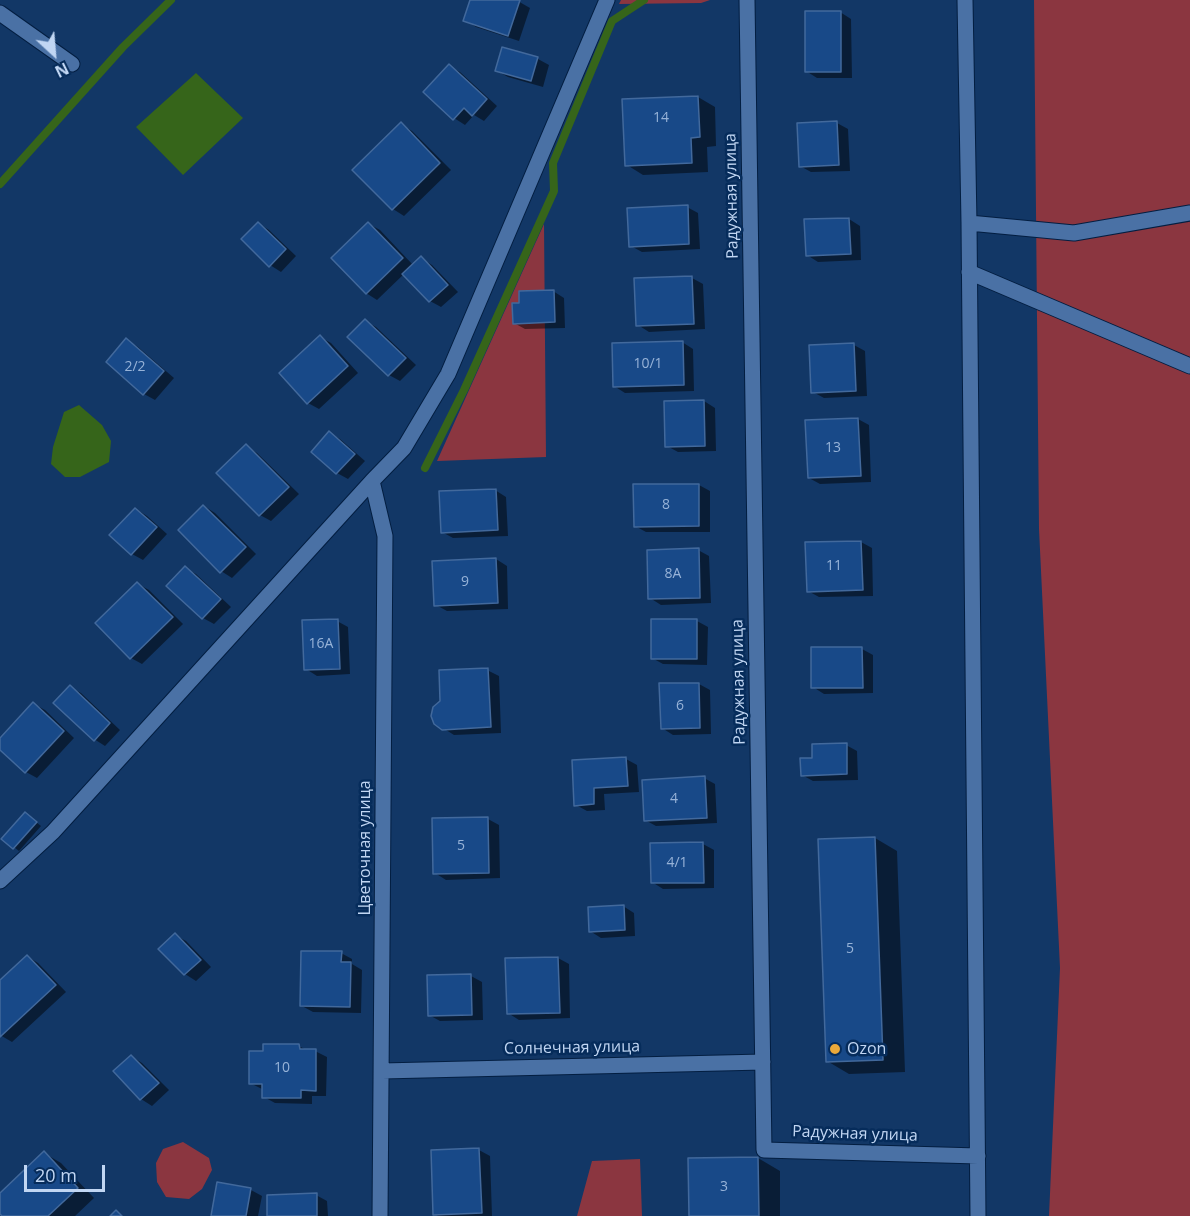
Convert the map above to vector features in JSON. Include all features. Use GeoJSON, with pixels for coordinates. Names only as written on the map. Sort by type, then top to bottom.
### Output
{"type":"FeatureCollection","features":[{"type":"Feature","properties":{"kind":"street"},"geometry":{"type":"LineString","coordinates":[[0,881],[52,832],[404,448],[448,374],[607,0]]}},
{"type":"Feature","properties":{"kind":"street","name":"Радужная улица"},"geometry":{"type":"LineString","coordinates":[[747,0],[765,1150],[978,1156]]}},
{"type":"Feature","properties":{"kind":"street"},"geometry":{"type":"LineString","coordinates":[[965,0],[978,1216]]}},
{"type":"Feature","properties":{"kind":"street"},"geometry":{"type":"LineString","coordinates":[[0,13],[72,64]]}},
{"type":"Feature","properties":{"kind":"street"},"geometry":{"type":"LineString","coordinates":[[969,223],[1074,233],[1190,213]]}},
{"type":"Feature","properties":{"kind":"street"},"geometry":{"type":"LineString","coordinates":[[969,272],[1190,366]]}},
{"type":"Feature","properties":{"kind":"street","name":"Цветочная улица"},"geometry":{"type":"LineString","coordinates":[[372,481],[385,536],[380,1216]]}},
{"type":"Feature","properties":{"kind":"street","name":"Солнечная улица"},"geometry":{"type":"LineString","coordinates":[[382,1071],[763,1062]]}},
{"type":"Feature","properties":{"kind":"shaded area"},"geometry":{"type":"Polygon","coordinates":[[[621,0],[710,0],[701,3],[619,4],[621,0]]]}},
{"type":"Feature","properties":{"kind":"shaded area"},"geometry":{"type":"Polygon","coordinates":[[[1034,0],[1190,0],[1190,1216],[1049,1216],[1060,968],[1039,529],[1034,0]]]}},
{"type":"Feature","properties":{"kind":"shaded area"},"geometry":{"type":"Polygon","coordinates":[[[196,73],[243,118],[183,175],[136,127],[196,73]]]}},
{"type":"Feature","properties":{"kind":"shaded area"},"geometry":{"type":"Polygon","coordinates":[[[544,224],[546,457],[437,461],[544,224]]]}},
{"type":"Feature","properties":{"kind":"shaded area"},"geometry":{"type":"Polygon","coordinates":[[[79,405],[102,425],[111,441],[109,462],[80,477],[65,477],[51,464],[53,447],[64,412],[79,405]]]}},
{"type":"Feature","properties":{"kind":"shaded area"},"geometry":{"type":"Polygon","coordinates":[[[183,1142],[209,1158],[212,1170],[202,1189],[189,1199],[166,1197],[157,1182],[156,1163],[163,1149],[183,1142]]]}},
{"type":"Feature","properties":{"kind":"shaded area"},"geometry":{"type":"Polygon","coordinates":[[[640,1159],[642,1216],[577,1216],[592,1161],[640,1159]]]}},
{"type":"Feature","properties":{"kind":"building"},"geometry":{"type":"Polygon","coordinates":[[[470,0],[520,0],[508,36],[463,21],[470,0]]]}},
{"type":"Feature","properties":{"kind":"building"},"geometry":{"type":"Polygon","coordinates":[[[805,11],[841,11],[841,72],[805,72],[805,11]]]}},
{"type":"Feature","properties":{"kind":"building"},"geometry":{"type":"Polygon","coordinates":[[[502,47],[538,57],[531,81],[495,71],[502,47]]]}},
{"type":"Feature","properties":{"kind":"building"},"geometry":{"type":"Polygon","coordinates":[[[449,64],[487,99],[472,116],[464,108],[453,120],[423,92],[449,64]]]}},
{"type":"Feature","properties":{"kind":"building"},"geometry":{"type":"Polygon","coordinates":[[[698,96],[700,137],[691,138],[692,163],[625,166],[622,99],[698,96]]]}},
{"type":"Feature","properties":{"kind":"building"},"geometry":{"type":"Polygon","coordinates":[[[837,121],[839,165],[799,167],[797,123],[837,121]]]}},
{"type":"Feature","properties":{"kind":"building"},"geometry":{"type":"Polygon","coordinates":[[[401,122],[440,163],[392,210],[352,170],[401,122]]]}},
{"type":"Feature","properties":{"kind":"building"},"geometry":{"type":"Polygon","coordinates":[[[688,205],[689,244],[629,247],[627,208],[688,205]]]}},
{"type":"Feature","properties":{"kind":"building"},"geometry":{"type":"Polygon","coordinates":[[[849,218],[851,254],[806,256],[804,219],[849,218]]]}},
{"type":"Feature","properties":{"kind":"building"},"geometry":{"type":"Polygon","coordinates":[[[258,222],[286,249],[269,267],[241,239],[258,222]]]}},
{"type":"Feature","properties":{"kind":"building"},"geometry":{"type":"Polygon","coordinates":[[[368,222],[403,258],[366,294],[331,258],[368,222]]]}},
{"type":"Feature","properties":{"kind":"building"},"geometry":{"type":"Polygon","coordinates":[[[421,256],[448,285],[429,302],[402,274],[421,256]]]}},
{"type":"Feature","properties":{"kind":"building"},"geometry":{"type":"Polygon","coordinates":[[[692,276],[694,324],[636,326],[634,278],[692,276]]]}},
{"type":"Feature","properties":{"kind":"building"},"geometry":{"type":"Polygon","coordinates":[[[554,290],[555,322],[513,324],[512,303],[519,303],[519,291],[554,290]]]}},
{"type":"Feature","properties":{"kind":"building"},"geometry":{"type":"Polygon","coordinates":[[[365,319],[406,358],[388,376],[347,337],[365,319]]]}},
{"type":"Feature","properties":{"kind":"building"},"geometry":{"type":"Polygon","coordinates":[[[320,335],[348,366],[307,404],[279,373],[320,335]]]}},
{"type":"Feature","properties":{"kind":"building"},"geometry":{"type":"Polygon","coordinates":[[[126,338],[164,371],[143,395],[106,362],[126,338]]]}},
{"type":"Feature","properties":{"kind":"building"},"geometry":{"type":"Polygon","coordinates":[[[683,341],[684,385],[613,387],[612,343],[683,341]]]}},
{"type":"Feature","properties":{"kind":"building"},"geometry":{"type":"Polygon","coordinates":[[[854,343],[856,391],[811,393],[809,345],[854,343]]]}},
{"type":"Feature","properties":{"kind":"building"},"geometry":{"type":"Polygon","coordinates":[[[704,400],[705,446],[665,447],[664,401],[704,400]]]}},
{"type":"Feature","properties":{"kind":"building"},"geometry":{"type":"Polygon","coordinates":[[[858,418],[861,476],[808,478],[805,420],[858,418]]]}},
{"type":"Feature","properties":{"kind":"building"},"geometry":{"type":"Polygon","coordinates":[[[329,431],[355,454],[336,474],[311,452],[329,431]]]}},
{"type":"Feature","properties":{"kind":"building"},"geometry":{"type":"Polygon","coordinates":[[[246,444],[289,487],[259,516],[216,473],[246,444]]]}},
{"type":"Feature","properties":{"kind":"building"},"geometry":{"type":"Polygon","coordinates":[[[633,484],[699,484],[699,526],[634,527],[633,484]]]}},
{"type":"Feature","properties":{"kind":"building"},"geometry":{"type":"Polygon","coordinates":[[[496,489],[498,530],[441,533],[439,491],[496,489]]]}},
{"type":"Feature","properties":{"kind":"building"},"geometry":{"type":"Polygon","coordinates":[[[203,505],[246,547],[220,573],[178,530],[203,505]]]}},
{"type":"Feature","properties":{"kind":"building"},"geometry":{"type":"Polygon","coordinates":[[[135,508],[157,527],[131,555],[109,535],[135,508]]]}},
{"type":"Feature","properties":{"kind":"building"},"geometry":{"type":"Polygon","coordinates":[[[861,541],[863,590],[807,592],[805,542],[861,541]]]}},
{"type":"Feature","properties":{"kind":"building"},"geometry":{"type":"Polygon","coordinates":[[[699,548],[700,598],[648,599],[647,550],[699,548]]]}},
{"type":"Feature","properties":{"kind":"building"},"geometry":{"type":"Polygon","coordinates":[[[496,558],[498,603],[434,606],[432,561],[496,558]]]}},
{"type":"Feature","properties":{"kind":"building"},"geometry":{"type":"Polygon","coordinates":[[[185,566],[221,599],[202,619],[166,586],[185,566]]]}},
{"type":"Feature","properties":{"kind":"building"},"geometry":{"type":"Polygon","coordinates":[[[137,582],[173,617],[130,659],[95,623],[137,582]]]}},
{"type":"Feature","properties":{"kind":"building"},"geometry":{"type":"Polygon","coordinates":[[[338,619],[340,669],[304,670],[302,620],[338,619]]]}},
{"type":"Feature","properties":{"kind":"building"},"geometry":{"type":"Polygon","coordinates":[[[651,619],[697,619],[697,659],[651,659],[651,619]]]}},
{"type":"Feature","properties":{"kind":"building"},"geometry":{"type":"Polygon","coordinates":[[[811,647],[862,647],[863,688],[811,688],[811,647]]]}},
{"type":"Feature","properties":{"kind":"building"},"geometry":{"type":"Polygon","coordinates":[[[488,668],[491,727],[442,730],[434,724],[431,716],[433,707],[440,701],[439,670],[488,668]]]}},
{"type":"Feature","properties":{"kind":"building"},"geometry":{"type":"Polygon","coordinates":[[[659,683],[699,683],[700,728],[661,729],[659,683]]]}},
{"type":"Feature","properties":{"kind":"building"},"geometry":{"type":"Polygon","coordinates":[[[70,685],[110,723],[94,741],[53,703],[70,685]]]}},
{"type":"Feature","properties":{"kind":"building"},"geometry":{"type":"Polygon","coordinates":[[[33,702],[64,731],[25,773],[0,750],[0,738],[33,702]]]}},
{"type":"Feature","properties":{"kind":"building"},"geometry":{"type":"Polygon","coordinates":[[[847,743],[847,774],[801,776],[800,758],[812,758],[812,744],[847,743]]]}},
{"type":"Feature","properties":{"kind":"building"},"geometry":{"type":"Polygon","coordinates":[[[626,757],[628,786],[594,788],[594,804],[574,806],[572,760],[626,757]]]}},
{"type":"Feature","properties":{"kind":"building"},"geometry":{"type":"Polygon","coordinates":[[[705,776],[707,818],[644,821],[642,780],[705,776]]]}},
{"type":"Feature","properties":{"kind":"building"},"geometry":{"type":"Polygon","coordinates":[[[25,812],[37,822],[13,849],[1,839],[25,812]]]}},
{"type":"Feature","properties":{"kind":"building"},"geometry":{"type":"Polygon","coordinates":[[[488,817],[489,873],[433,874],[432,818],[488,817]]]}},
{"type":"Feature","properties":{"kind":"building"},"geometry":{"type":"Polygon","coordinates":[[[875,837],[883,1060],[826,1062],[818,839],[875,837]]]}},
{"type":"Feature","properties":{"kind":"building"},"geometry":{"type":"Polygon","coordinates":[[[703,842],[704,883],[651,883],[650,843],[703,842]]]}},
{"type":"Feature","properties":{"kind":"building"},"geometry":{"type":"Polygon","coordinates":[[[624,905],[625,930],[589,932],[588,907],[624,905]]]}},
{"type":"Feature","properties":{"kind":"building"},"geometry":{"type":"Polygon","coordinates":[[[175,933],[201,960],[184,975],[158,949],[175,933]]]}},
{"type":"Feature","properties":{"kind":"building"},"geometry":{"type":"Polygon","coordinates":[[[301,951],[342,951],[341,962],[351,962],[350,1007],[300,1006],[301,951]]]}},
{"type":"Feature","properties":{"kind":"building"},"geometry":{"type":"Polygon","coordinates":[[[27,955],[56,985],[0,1037],[0,980],[27,955]]]}},
{"type":"Feature","properties":{"kind":"building"},"geometry":{"type":"Polygon","coordinates":[[[558,957],[560,1013],[507,1014],[505,958],[558,957]]]}},
{"type":"Feature","properties":{"kind":"building"},"geometry":{"type":"Polygon","coordinates":[[[471,974],[472,1015],[428,1016],[427,975],[471,974]]]}},
{"type":"Feature","properties":{"kind":"building"},"geometry":{"type":"Polygon","coordinates":[[[263,1044],[299,1044],[300,1049],[316,1049],[316,1091],[301,1090],[301,1098],[262,1098],[262,1084],[249,1084],[249,1051],[263,1051],[263,1044]]]}},
{"type":"Feature","properties":{"kind":"building"},"geometry":{"type":"Polygon","coordinates":[[[131,1055],[159,1083],[140,1100],[113,1071],[131,1055]]]}},
{"type":"Feature","properties":{"kind":"building"},"geometry":{"type":"Polygon","coordinates":[[[479,1148],[482,1213],[433,1215],[431,1150],[479,1148]]]}},
{"type":"Feature","properties":{"kind":"building"},"geometry":{"type":"Polygon","coordinates":[[[44,1151],[78,1188],[48,1216],[2,1216],[0,1214],[0,1193],[44,1151]]]}},
{"type":"Feature","properties":{"kind":"building"},"geometry":{"type":"Polygon","coordinates":[[[758,1157],[759,1216],[689,1216],[688,1158],[758,1157]]]}},
{"type":"Feature","properties":{"kind":"building"},"geometry":{"type":"Polygon","coordinates":[[[217,1182],[251,1188],[246,1216],[211,1216],[217,1182]]]}},
{"type":"Feature","properties":{"kind":"building"},"geometry":{"type":"Polygon","coordinates":[[[317,1193],[317,1216],[267,1216],[267,1195],[317,1193]]]}},
{"type":"Feature","properties":{"kind":"building"},"geometry":{"type":"Polygon","coordinates":[[[116,1210],[122,1216],[110,1216],[116,1210]]]}},
{"type":"Feature","properties":{"kind":"waterway"},"geometry":{"type":"LineString","coordinates":[[0,184],[123,47],[171,0]]}},
{"type":"Feature","properties":{"kind":"waterway"},"geometry":{"type":"LineString","coordinates":[[425,468],[464,390],[554,191],[553,163],[612,21],[644,0]]}},
{"type":"Feature","properties":{"kind":"place","name":"Ozon"},"geometry":{"type":"Point","coordinates":[835,1049]}}]}
